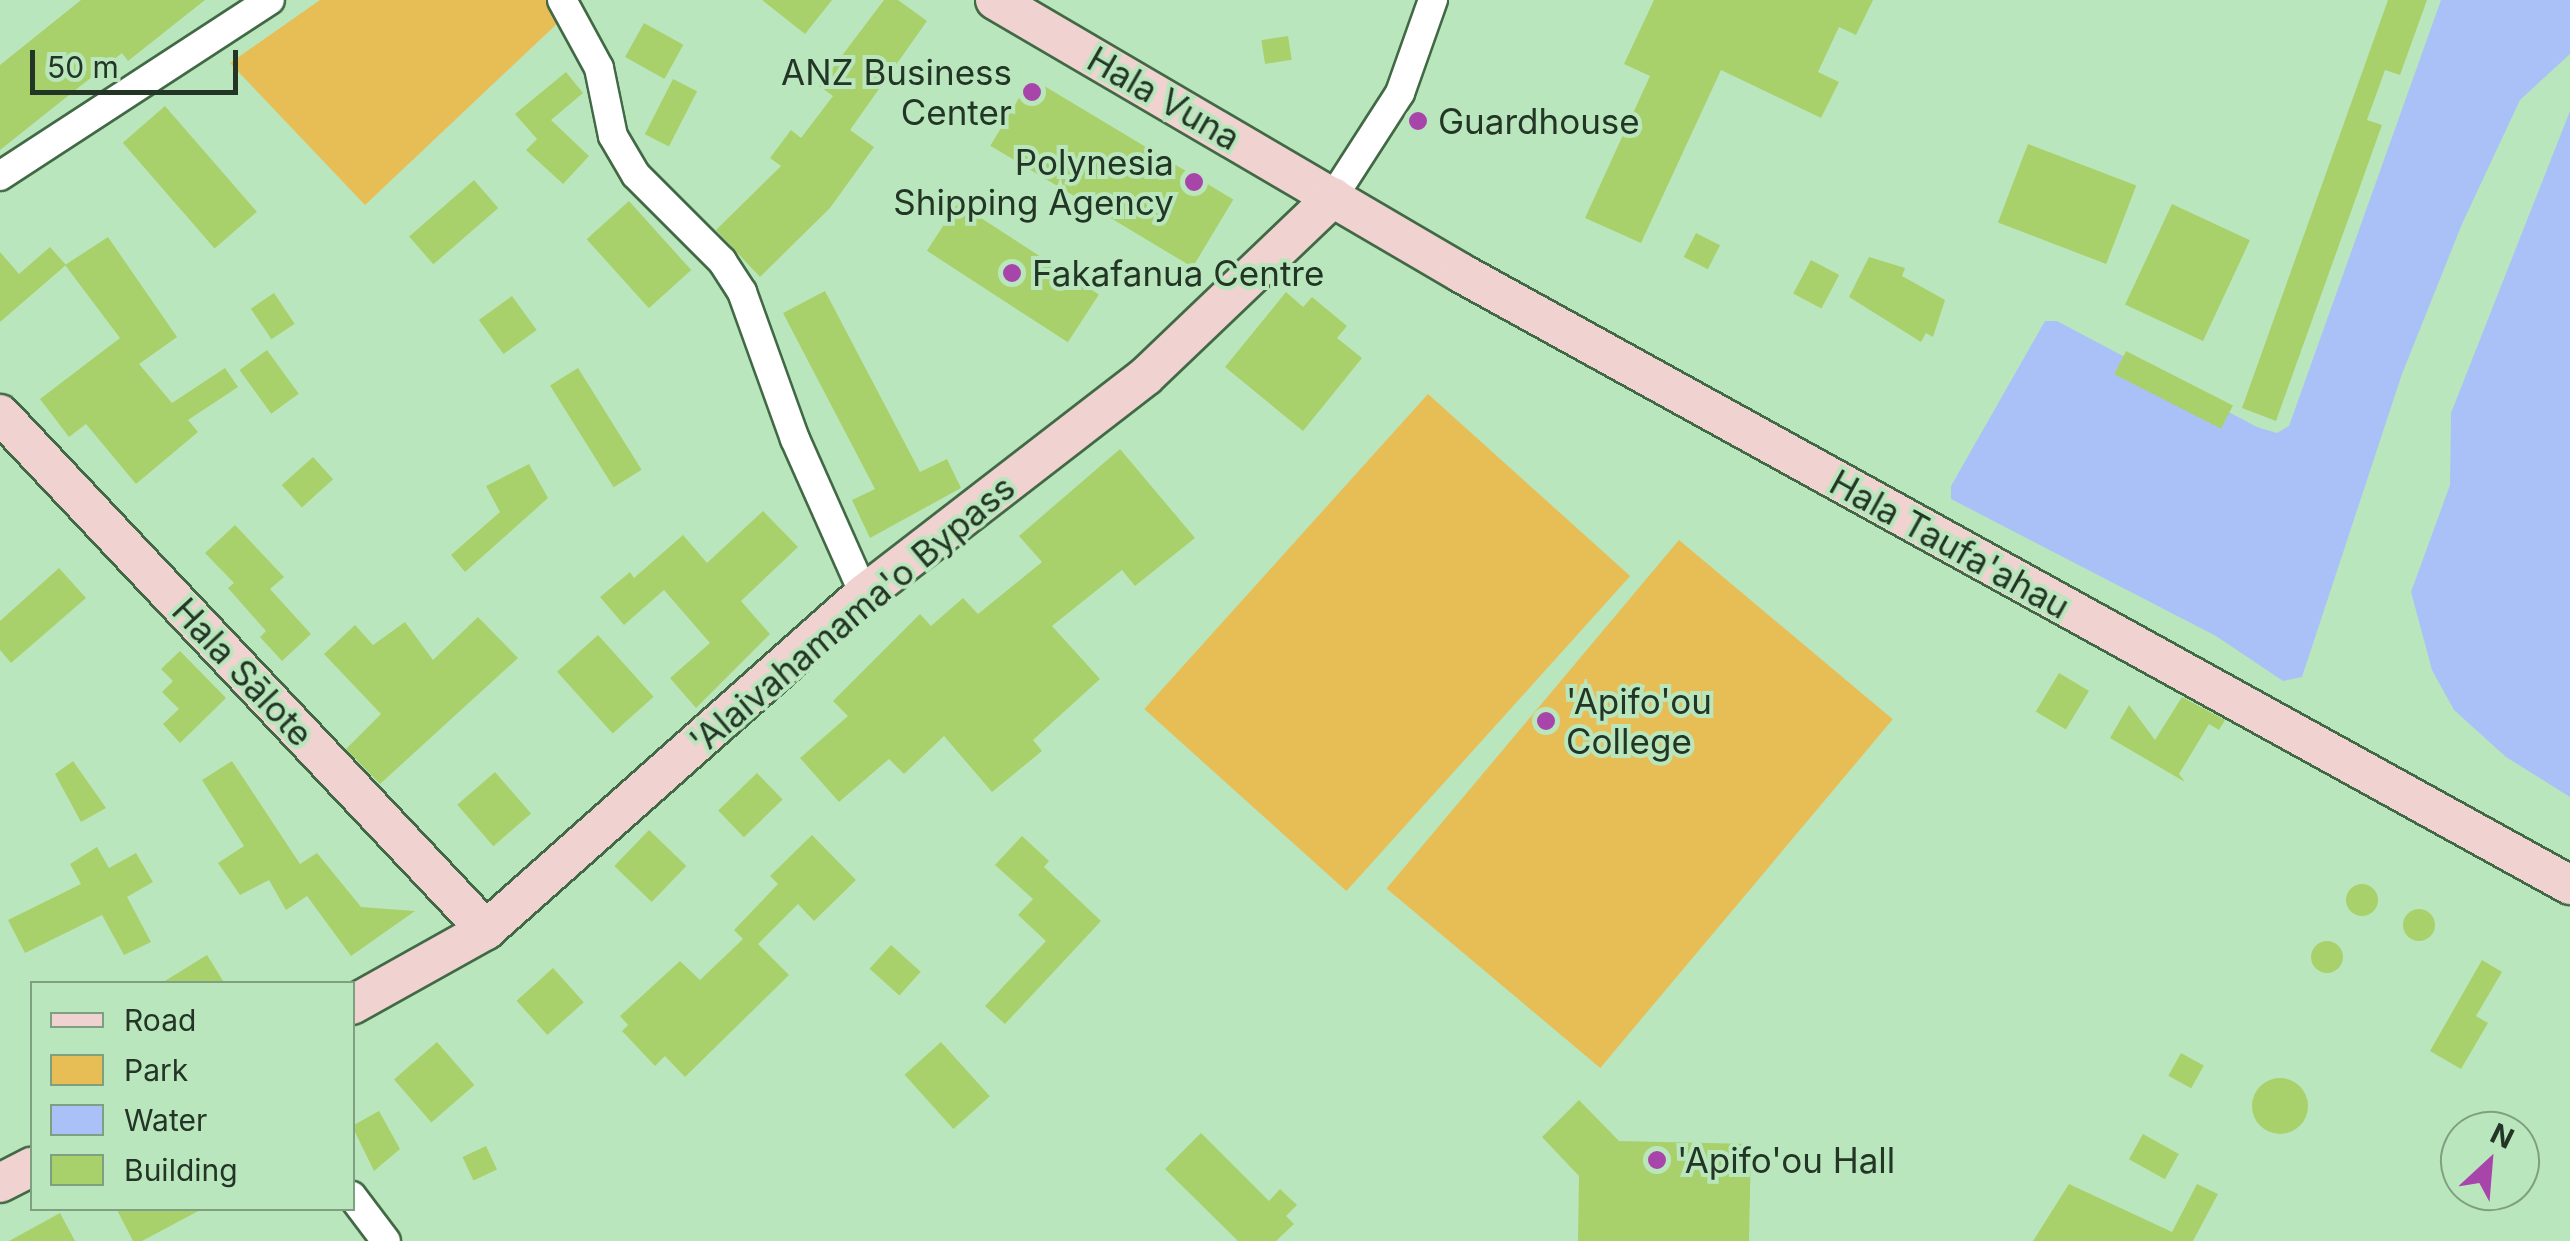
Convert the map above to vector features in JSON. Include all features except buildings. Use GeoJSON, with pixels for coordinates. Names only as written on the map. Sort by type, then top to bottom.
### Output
{"type":"FeatureCollection","features":[{"type":"Feature","properties":{"kind":"main road","name":"Hala Vuna"},"geometry":{"type":"LineString","coordinates":[[995,0],[1333,197]]}},
{"type":"Feature","properties":{"kind":"main road","name":"'Alaivahamama'o Bypass"},"geometry":{"type":"LineString","coordinates":[[355,1003],[486,930],[864,594],[1146,376],[1333,197]]}},
{"type":"Feature","properties":{"kind":"main road","name":"Hala Taufa'ahau"},"geometry":{"type":"LineString","coordinates":[[1333,197],[2570,885]]}},
{"type":"Feature","properties":{"kind":"main road","name":"Hala Sālote"},"geometry":{"type":"LineString","coordinates":[[0,414],[486,930]]}},
{"type":"Feature","properties":{"kind":"main road"},"geometry":{"type":"LineString","coordinates":[[0,1183],[30,1168]]}},
{"type":"Feature","properties":{"kind":"street"},"geometry":{"type":"LineString","coordinates":[[0,176],[270,0]]}},
{"type":"Feature","properties":{"kind":"street"},"geometry":{"type":"LineString","coordinates":[[562,0],[599,68],[614,136],[636,176],[722,261],[742,292],[795,439],[864,594]]}},
{"type":"Feature","properties":{"kind":"street"},"geometry":{"type":"LineString","coordinates":[[1333,197],[1400,93],[1433,0]]}},
{"type":"Feature","properties":{"kind":"street"},"geometry":{"type":"LineString","coordinates":[[355,1200],[386,1241]]}},
{"type":"Feature","properties":{"kind":"green space"},"geometry":{"type":"Polygon","coordinates":[[[320,0],[546,0],[562,19],[365,205],[230,63],[320,0]]]}},
{"type":"Feature","properties":{"kind":"green space"},"geometry":{"type":"Polygon","coordinates":[[[1428,394],[1630,576],[1346,891],[1144,709],[1428,394]]]}},
{"type":"Feature","properties":{"kind":"green space"},"geometry":{"type":"Polygon","coordinates":[[[1679,540],[1893,719],[1600,1068],[1387,889],[1679,540]]]}},
{"type":"Feature","properties":{"kind":"water"},"geometry":{"type":"Polygon","coordinates":[[[2441,0],[2570,0],[2570,54],[2520,100],[2462,224],[2402,374],[2302,677],[2283,681],[2216,636],[1951,499],[1951,486],[2045,321],[2057,321],[2257,427],[2277,433],[2289,426],[2441,0]]]}},
{"type":"Feature","properties":{"kind":"water"},"geometry":{"type":"Polygon","coordinates":[[[2570,111],[2570,797],[2506,757],[2454,710],[2432,670],[2411,592],[2450,485],[2451,413],[2570,111]]]}},
{"type":"Feature","properties":{"kind":"place","name":"ANZ Business Center"},"geometry":{"type":"Point","coordinates":[1032,92]}},
{"type":"Feature","properties":{"kind":"place","name":"Guardhouse"},"geometry":{"type":"Point","coordinates":[1418,121]}},
{"type":"Feature","properties":{"kind":"place","name":"Polynesia Shipping Agency"},"geometry":{"type":"Point","coordinates":[1194,182]}},
{"type":"Feature","properties":{"kind":"place","name":"Fakafanua Centre"},"geometry":{"type":"Point","coordinates":[1012,273]}},
{"type":"Feature","properties":{"kind":"place","name":"'Apifo'ou College"},"geometry":{"type":"Point","coordinates":[1546,721]}},
{"type":"Feature","properties":{"kind":"place","name":"'Apifo'ou Hall"},"geometry":{"type":"Point","coordinates":[1657,1160]}}]}
